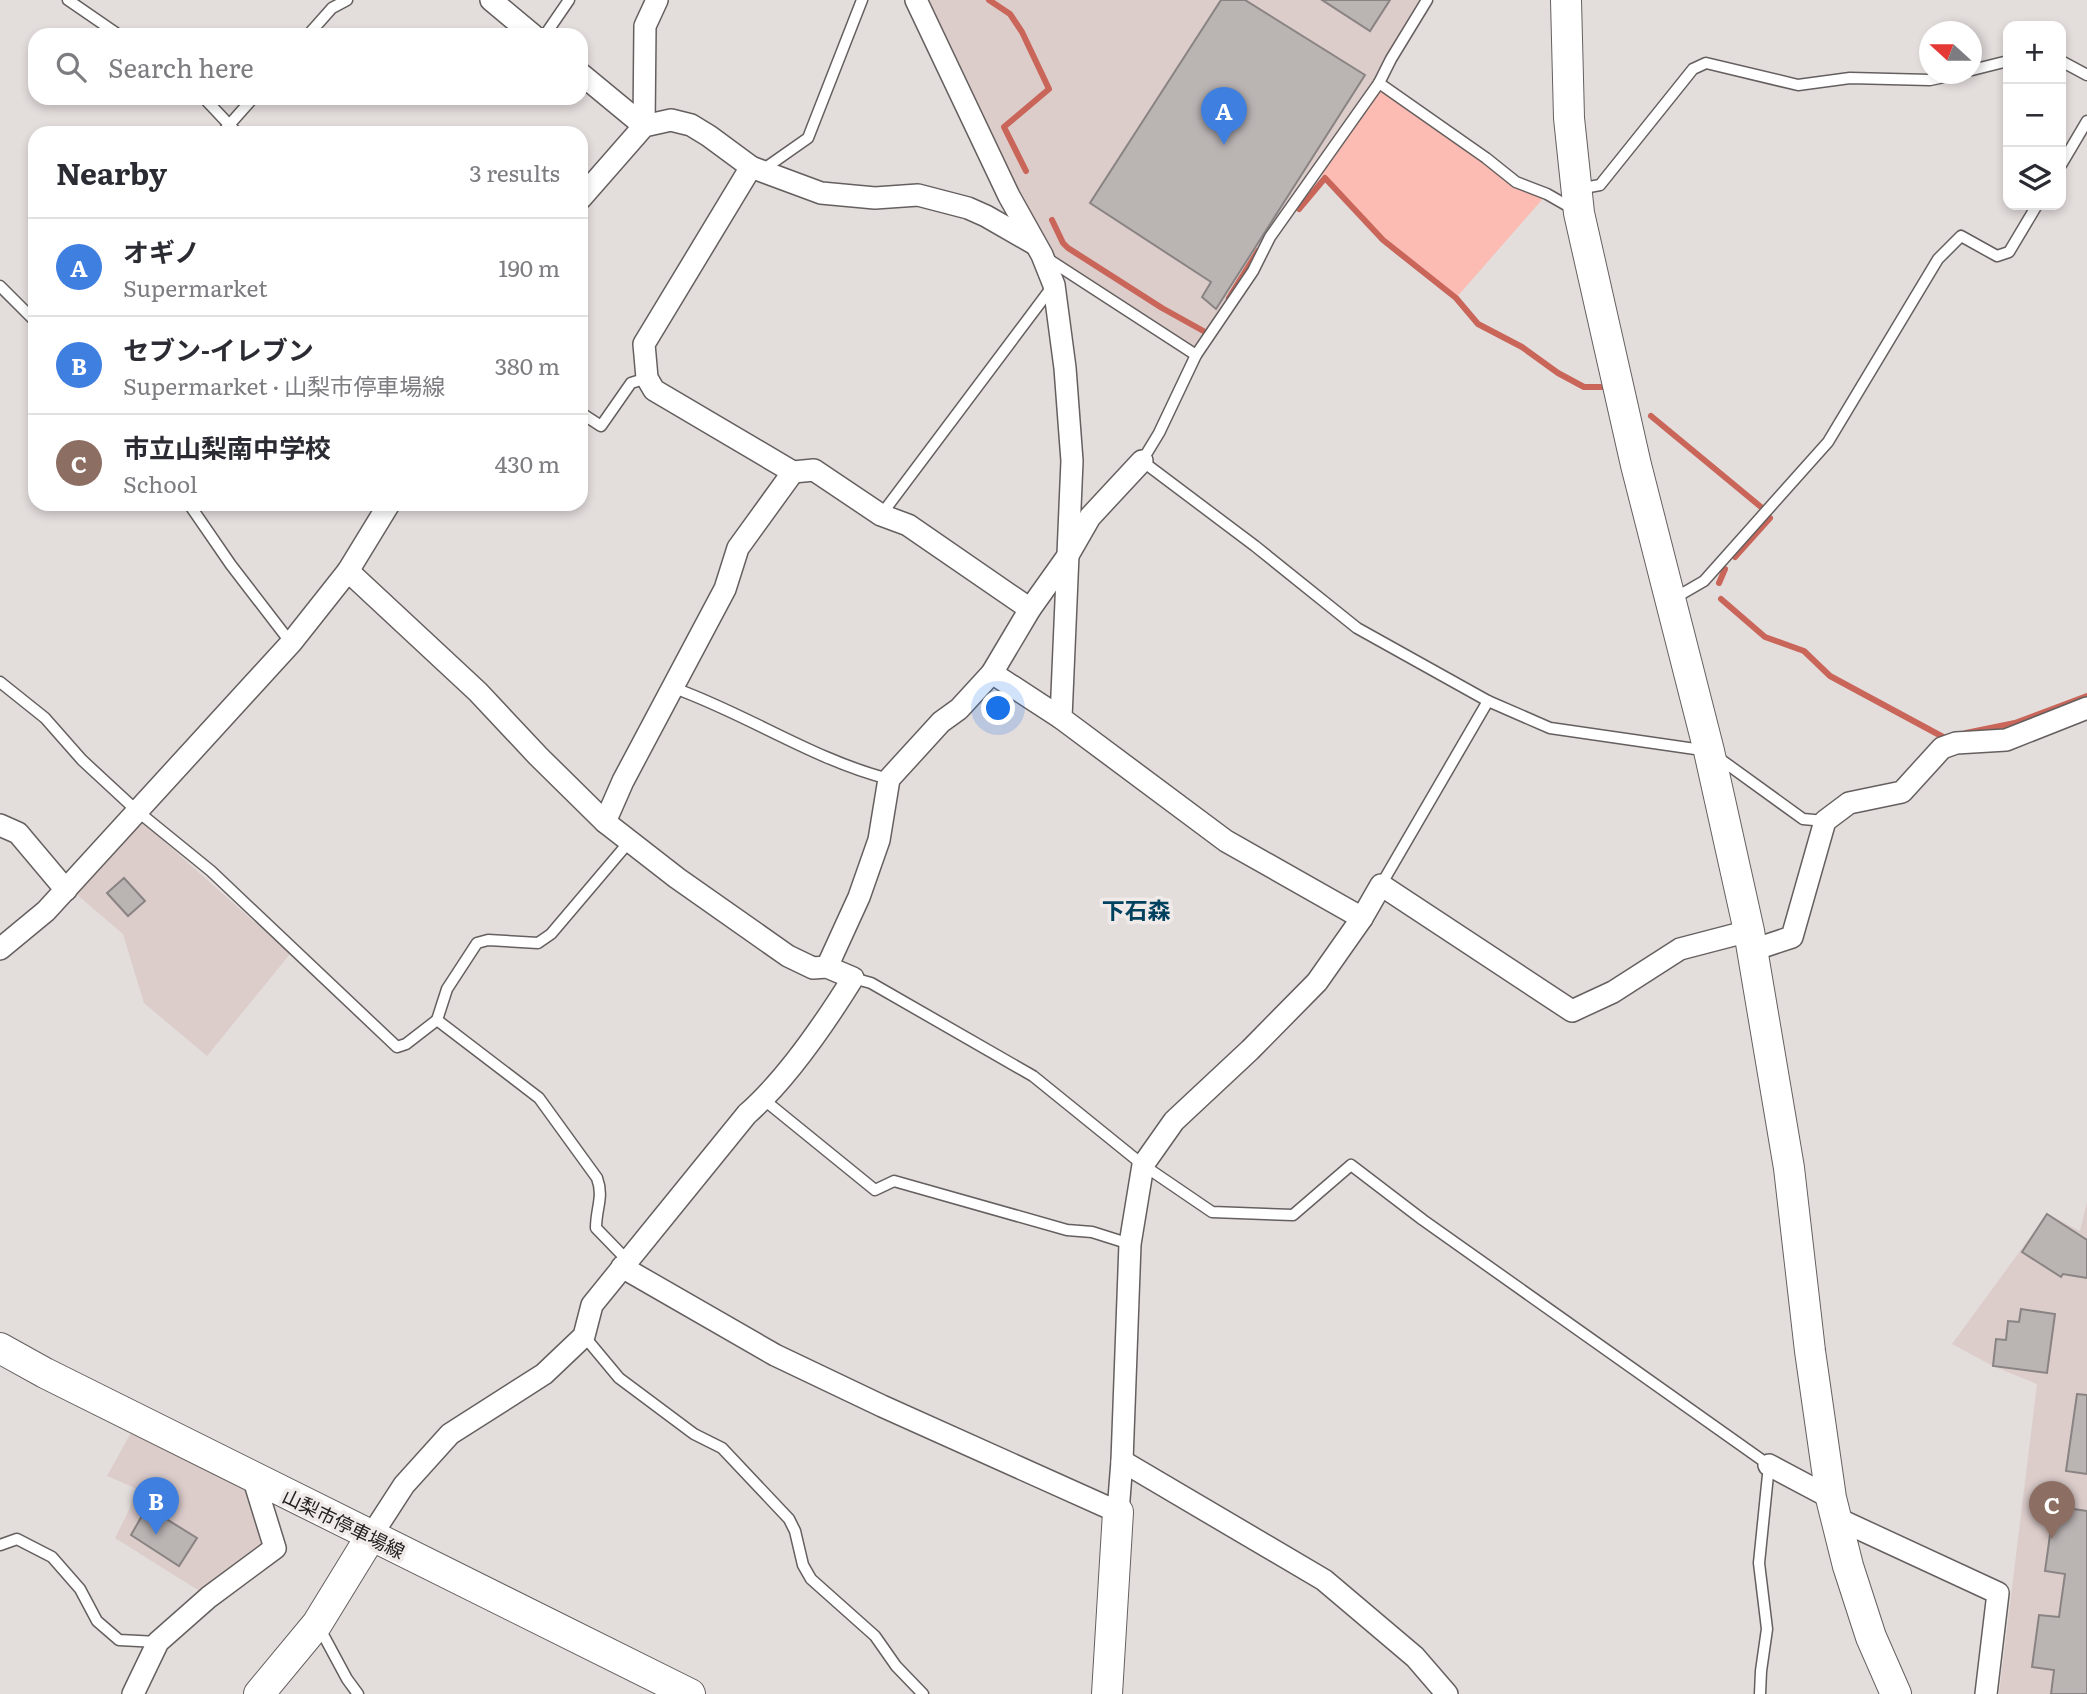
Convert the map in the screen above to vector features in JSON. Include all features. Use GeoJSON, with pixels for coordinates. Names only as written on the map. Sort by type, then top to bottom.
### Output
{"type":"FeatureCollection","features":[{"type":"Feature","properties":{"kind":"street"},"geometry":{"type":"LineString","coordinates":[[491,0],[525,28]]}},
{"type":"Feature","properties":{"kind":"street"},"geometry":{"type":"LineString","coordinates":[[644,125],[645,26],[657,0]]}},
{"type":"Feature","properties":{"kind":"street"},"geometry":{"type":"LineString","coordinates":[[916,0],[1009,195],[1039,249],[1054,285],[1065,368],[1072,461],[1061,718]]}},
{"type":"Feature","properties":{"kind":"street"},"geometry":{"type":"LineString","coordinates":[[1566,0],[1569,118],[1578,201],[1636,465],[1709,751],[1751,940],[1789,1168],[1810,1351],[1833,1508],[1867,1625],[1896,1694]]}},
{"type":"Feature","properties":{"kind":"street"},"geometry":{"type":"LineString","coordinates":[[588,80],[644,125]]}},
{"type":"Feature","properties":{"kind":"street"},"geometry":{"type":"LineString","coordinates":[[588,190],[644,125],[671,120],[691,125],[756,169],[821,193],[875,198],[918,195],[968,208],[986,216],[1039,249]]}},
{"type":"Feature","properties":{"kind":"street"},"geometry":{"type":"LineString","coordinates":[[756,169],[644,344],[647,378],[654,390],[793,472],[814,470],[880,515],[908,525],[1030,610]]}},
{"type":"Feature","properties":{"kind":"street"},"geometry":{"type":"LineString","coordinates":[[827,967],[859,897],[879,840],[889,779],[940,722],[959,709],[992,673],[1090,517],[1142,461]]}},
{"type":"Feature","properties":{"kind":"street"},"geometry":{"type":"LineString","coordinates":[[605,822],[623,781],[724,589],[737,548],[793,472]]}},
{"type":"Feature","properties":{"kind":"street"},"geometry":{"type":"LineString","coordinates":[[0,949],[46,911],[66,890],[136,810],[291,643],[348,571],[386,511]]}},
{"type":"Feature","properties":{"kind":"street"},"geometry":{"type":"LineString","coordinates":[[259,1694],[317,1624],[404,1485],[450,1434],[544,1374],[584,1336],[592,1305],[747,1114],[763,1099],[831,1013],[853,978],[827,967],[813,968],[788,956],[629,842],[538,756],[478,692],[348,571]]}},
{"type":"Feature","properties":{"kind":"street"},"geometry":{"type":"LineString","coordinates":[[992,673],[1061,718],[1226,841],[1362,918]]}},
{"type":"Feature","properties":{"kind":"street"},"geometry":{"type":"LineString","coordinates":[[1107,1694],[1122,1461],[1130,1244],[1143,1165],[1174,1121],[1250,1051],[1317,982],[1362,918],[1381,885],[1572,1011],[1613,992],[1681,949],[1792,937],[1825,821],[1849,803],[1902,792],[1942,748],[1956,743],[2006,740],[2087,708]]}},
{"type":"Feature","properties":{"kind":"street"},"geometry":{"type":"LineString","coordinates":[[0,825],[18,833],[66,890]]}},
{"type":"Feature","properties":{"kind":"street"},"geometry":{"type":"LineString","coordinates":[[624,1264],[775,1355],[1118,1512]]}},
{"type":"Feature","properties":{"kind":"street","name":"山梨市停車場線"},"geometry":{"type":"LineString","coordinates":[[0,1348],[45,1373],[690,1694]]}},
{"type":"Feature","properties":{"kind":"street"},"geometry":{"type":"LineString","coordinates":[[1122,1461],[1324,1580],[1415,1657],[1447,1694]]}},
{"type":"Feature","properties":{"kind":"street"},"geometry":{"type":"LineString","coordinates":[[1769,1465],[1833,1508],[1998,1593],[1986,1694]]}},
{"type":"Feature","properties":{"kind":"street"},"geometry":{"type":"LineString","coordinates":[[133,1694],[158,1642],[209,1597],[275,1548],[253,1477]]}},
{"type":"Feature","properties":{"kind":"lane"},"geometry":{"type":"LineString","coordinates":[[68,0],[109,28]]}},
{"type":"Feature","properties":{"kind":"lane"},"geometry":{"type":"LineString","coordinates":[[314,28],[332,8],[347,0]]}},
{"type":"Feature","properties":{"kind":"lane"},"geometry":{"type":"LineString","coordinates":[[550,28],[569,0]]}},
{"type":"Feature","properties":{"kind":"lane"},"geometry":{"type":"LineString","coordinates":[[756,169],[808,138],[862,0]]}},
{"type":"Feature","properties":{"kind":"lane"},"geometry":{"type":"LineString","coordinates":[[1427,0],[1379,83],[1270,237],[1253,271],[1196,355],[1159,433],[1142,461],[1255,546],[1357,628],[1488,701],[1550,728],[1709,751],[1803,819],[1825,821]]}},
{"type":"Feature","properties":{"kind":"lane"},"geometry":{"type":"LineString","coordinates":[[1982,68],[2003,62]]}},
{"type":"Feature","properties":{"kind":"lane"},"geometry":{"type":"LineString","coordinates":[[1379,83],[1516,182],[1547,194],[1578,201],[1600,185],[1693,69],[1706,63],[1798,85],[1850,78],[1919,80]]}},
{"type":"Feature","properties":{"kind":"lane"},"geometry":{"type":"LineString","coordinates":[[2066,64],[2087,75]]}},
{"type":"Feature","properties":{"kind":"lane"},"geometry":{"type":"LineString","coordinates":[[210,105],[227,126]]}},
{"type":"Feature","properties":{"kind":"lane"},"geometry":{"type":"LineString","coordinates":[[233,126],[248,105]]}},
{"type":"Feature","properties":{"kind":"lane"},"geometry":{"type":"LineString","coordinates":[[2066,157],[2087,121]]}},
{"type":"Feature","properties":{"kind":"lane"},"geometry":{"type":"LineString","coordinates":[[1670,601],[1704,581],[1828,442],[1937,260],[1961,236],[1997,256],[2009,252],[2034,210]]}},
{"type":"Feature","properties":{"kind":"lane"},"geometry":{"type":"LineString","coordinates":[[1039,249],[1196,355]]}},
{"type":"Feature","properties":{"kind":"lane"},"geometry":{"type":"LineString","coordinates":[[880,515],[1054,285]]}},
{"type":"Feature","properties":{"kind":"lane"},"geometry":{"type":"LineString","coordinates":[[0,286],[28,307]]}},
{"type":"Feature","properties":{"kind":"lane"},"geometry":{"type":"LineString","coordinates":[[588,418],[601,426],[631,383],[647,378]]}},
{"type":"Feature","properties":{"kind":"lane"},"geometry":{"type":"LineString","coordinates":[[194,511],[291,643]]}},
{"type":"Feature","properties":{"kind":"lane"},"geometry":{"type":"LineString","coordinates":[[0,682],[45,718],[82,760],[136,810],[211,871],[397,1048],[437,1020],[447,989],[477,943],[488,940],[538,943],[551,934],[629,842]]}},
{"type":"Feature","properties":{"kind":"lane"},"geometry":{"type":"LineString","coordinates":[[674,688],[707,700],[862,772],[889,779]]}},
{"type":"Feature","properties":{"kind":"lane"},"geometry":{"type":"LineString","coordinates":[[1381,885],[1488,701]]}},
{"type":"Feature","properties":{"kind":"lane"},"geometry":{"type":"LineString","coordinates":[[853,978],[871,983],[1033,1076],[1143,1165],[1212,1212],[1293,1215],[1351,1165],[1423,1220],[1769,1465],[1759,1563],[1767,1629],[1760,1694]]}},
{"type":"Feature","properties":{"kind":"lane"},"geometry":{"type":"LineString","coordinates":[[437,1020],[539,1098],[597,1178],[602,1192],[596,1211],[596,1228],[624,1264]]}},
{"type":"Feature","properties":{"kind":"lane"},"geometry":{"type":"LineString","coordinates":[[763,1099],[875,1191],[894,1181],[1067,1230],[1092,1232],[1130,1244]]}},
{"type":"Feature","properties":{"kind":"lane"},"geometry":{"type":"LineString","coordinates":[[584,1336],[619,1378],[694,1434],[722,1448],[789,1519],[795,1531],[803,1565],[811,1579],[875,1636],[896,1666],[923,1694]]}},
{"type":"Feature","properties":{"kind":"lane"},"geometry":{"type":"LineString","coordinates":[[0,1545],[17,1539],[52,1557],[80,1589],[97,1621],[119,1640],[158,1642]]}},
{"type":"Feature","properties":{"kind":"lane"},"geometry":{"type":"LineString","coordinates":[[317,1624],[358,1694]]}},
{"type":"Feature","properties":{"kind":"shaded area"},"geometry":{"type":"Polygon","coordinates":[[[916,0],[1427,0],[1196,355],[1042,255],[916,0]]]}},
{"type":"Feature","properties":{"kind":"shaded area"},"geometry":{"type":"Polygon","coordinates":[[[1379,83],[1516,182],[1547,194],[1456,298],[1383,240],[1318,170],[1379,83]]]}},
{"type":"Feature","properties":{"kind":"shaded area"},"geometry":{"type":"Polygon","coordinates":[[[139,819],[290,954],[207,1056],[144,1003],[123,934],[75,893],[139,819]]]}},
{"type":"Feature","properties":{"kind":"shaded area"},"geometry":{"type":"Polygon","coordinates":[[[2087,1202],[2087,1694],[1999,1694],[2037,1384],[1993,1366],[1952,1344],[2047,1214],[2080,1231],[2087,1202]]]}},
{"type":"Feature","properties":{"kind":"shaded area"},"geometry":{"type":"Polygon","coordinates":[[[138,1420],[253,1477],[275,1548],[209,1597],[115,1538],[130,1508],[135,1488],[107,1476],[138,1420]]]}},
{"type":"Feature","properties":{"kind":"building"},"geometry":{"type":"Polygon","coordinates":[[[1221,0],[1245,0],[1365,75],[1216,309],[1202,297],[1211,282],[1090,203],[1221,0]]]}},
{"type":"Feature","properties":{"kind":"building"},"geometry":{"type":"Polygon","coordinates":[[[1322,0],[1390,0],[1370,31],[1322,0]]]}},
{"type":"Feature","properties":{"kind":"building"},"geometry":{"type":"Polygon","coordinates":[[[124,878],[145,901],[128,916],[107,893],[124,878]]]}},
{"type":"Feature","properties":{"kind":"building"},"geometry":{"type":"Polygon","coordinates":[[[2047,1214],[2087,1240],[2087,1278],[2063,1274],[2061,1277],[2022,1252],[2047,1214]]]}},
{"type":"Feature","properties":{"kind":"building"},"geometry":{"type":"Polygon","coordinates":[[[2021,1309],[2055,1314],[2047,1373],[1993,1366],[1996,1339],[2006,1340],[2008,1321],[2019,1322],[2021,1309]]]}},
{"type":"Feature","properties":{"kind":"building"},"geometry":{"type":"Polygon","coordinates":[[[2077,1394],[2087,1395],[2087,1474],[2066,1471],[2077,1394]]]}},
{"type":"Feature","properties":{"kind":"building"},"geometry":{"type":"Polygon","coordinates":[[[2054,1506],[2087,1511],[2087,1694],[2051,1694],[2054,1670],[2032,1667],[2039,1615],[2059,1617],[2065,1574],[2045,1571],[2054,1506]]]}},
{"type":"Feature","properties":{"kind":"building"},"geometry":{"type":"Polygon","coordinates":[[[147,1507],[197,1538],[179,1566],[131,1535],[147,1507]]]}},
{"type":"Feature","properties":{"kind":"waterway"},"geometry":{"type":"LineString","coordinates":[[989,0],[1010,14],[1022,32],[1049,89],[1004,127],[1026,171]]}},
{"type":"Feature","properties":{"kind":"waterway"},"geometry":{"type":"LineString","coordinates":[[1299,209],[1325,178],[1383,240],[1456,298],[1478,324],[1522,347],[1558,373],[1584,387],[1607,387]]}},
{"type":"Feature","properties":{"kind":"waterway"},"geometry":{"type":"LineString","coordinates":[[1052,220],[1068,248],[1162,308],[1207,333],[1210,328]]}},
{"type":"Feature","properties":{"kind":"waterway"},"geometry":{"type":"LineString","coordinates":[[1229,298],[1258,251]]}},
{"type":"Feature","properties":{"kind":"waterway"},"geometry":{"type":"LineString","coordinates":[[1651,416],[1761,507]]}},
{"type":"Feature","properties":{"kind":"waterway"},"geometry":{"type":"LineString","coordinates":[[1735,557],[1770,518]]}},
{"type":"Feature","properties":{"kind":"waterway"},"geometry":{"type":"LineString","coordinates":[[1719,583],[1725,569]]}},
{"type":"Feature","properties":{"kind":"waterway"},"geometry":{"type":"LineString","coordinates":[[1721,599],[1765,637],[1804,651],[1830,676],[1945,738]]}},
{"type":"Feature","properties":{"kind":"waterway"},"geometry":{"type":"LineString","coordinates":[[1966,733],[2015,723],[2087,696]]}},
{"type":"Feature","properties":{"kind":"place","name":"オギノ"},"geometry":{"type":"Point","coordinates":[1224,145]}},
{"type":"Feature","properties":{"kind":"place","name":"セブン-イレブン"},"geometry":{"type":"Point","coordinates":[156,1535]}},
{"type":"Feature","properties":{"kind":"place","name":"市立山梨南中学校"},"geometry":{"type":"Point","coordinates":[2052,1539]}},
{"type":"Feature","properties":{"kind":"district","name":"下石森"},"geometry":{"type":"Point","coordinates":[1136,909]}}]}
